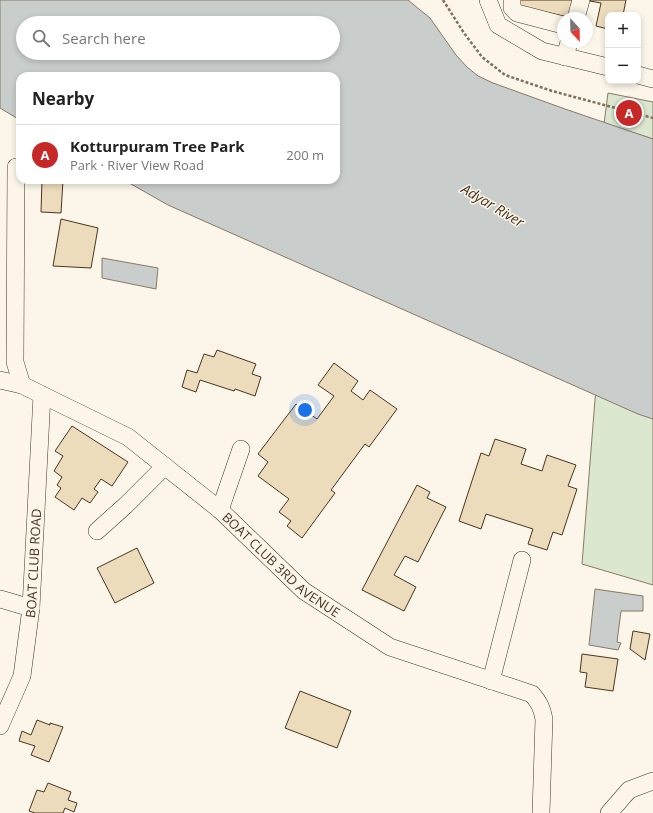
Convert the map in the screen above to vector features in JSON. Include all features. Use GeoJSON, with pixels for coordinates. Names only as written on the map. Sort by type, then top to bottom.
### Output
{"type":"FeatureCollection","features":[{"type":"Feature","properties":{"kind":"street"},"geometry":{"type":"LineString","coordinates":[[512,0],[512,8],[517,13],[557,23]]}},
{"type":"Feature","properties":{"kind":"street"},"geometry":{"type":"LineString","coordinates":[[578,12],[581,0]]}},
{"type":"Feature","properties":{"kind":"street"},"geometry":{"type":"LineString","coordinates":[[488,2],[498,25],[542,51],[567,49],[605,66]]}},
{"type":"Feature","properties":{"kind":"street"},"geometry":{"type":"LineString","coordinates":[[641,76],[653,79]]}},
{"type":"Feature","properties":{"kind":"street"},"geometry":{"type":"LineString","coordinates":[[16,167],[15,362],[22,385]]}},
{"type":"Feature","properties":{"kind":"street","name":"BOAT CLUB 3RD AVENUE"},"geometry":{"type":"LineString","coordinates":[[0,380],[22,385],[128,437],[220,510],[304,591],[390,647],[532,694],[538,700],[544,719],[541,813]]}},
{"type":"Feature","properties":{"kind":"street","name":"BOAT CLUB ROAD"},"geometry":{"type":"LineString","coordinates":[[0,726],[22,676],[31,608],[42,395]]}},
{"type":"Feature","properties":{"kind":"street"},"geometry":{"type":"LineString","coordinates":[[220,510],[241,449]]}},
{"type":"Feature","properties":{"kind":"street"},"geometry":{"type":"LineString","coordinates":[[97,531],[126,505],[165,466]]}},
{"type":"Feature","properties":{"kind":"street"},"geometry":{"type":"LineString","coordinates":[[491,681],[522,560]]}},
{"type":"Feature","properties":{"kind":"street"},"geometry":{"type":"LineString","coordinates":[[0,599],[31,608]]}},
{"type":"Feature","properties":{"kind":"street"},"geometry":{"type":"LineString","coordinates":[[609,813],[629,790],[653,781]]}},
{"type":"Feature","properties":{"kind":"path"},"geometry":{"type":"LineString","coordinates":[[442,0],[482,57],[505,75],[552,91],[653,118]]}},
{"type":"Feature","properties":{"kind":"green space"},"geometry":{"type":"Polygon","coordinates":[[[608,93],[653,102],[653,139],[604,124],[608,93]]]}},
{"type":"Feature","properties":{"kind":"green space"},"geometry":{"type":"Polygon","coordinates":[[[596,387],[653,407],[653,585],[582,564],[596,387]]]}},
{"type":"Feature","properties":{"kind":"water","name":"Adyar River"},"geometry":{"type":"Polygon","coordinates":[[[0,0],[408,0],[430,18],[456,55],[478,76],[493,83],[565,109],[653,139],[653,419],[638,414],[168,205],[131,184],[340,184],[340,72],[16,72],[16,118],[0,108],[0,0]]]}},
{"type":"Feature","properties":{"kind":"water"},"geometry":{"type":"Polygon","coordinates":[[[102,258],[158,268],[156,289],[102,278],[102,258]]]}},
{"type":"Feature","properties":{"kind":"water"},"geometry":{"type":"Polygon","coordinates":[[[595,589],[643,596],[643,611],[621,611],[617,642],[621,643],[618,650],[589,645],[595,589]]]}},
{"type":"Feature","properties":{"kind":"building"},"geometry":{"type":"Polygon","coordinates":[[[516,0],[579,0],[574,12],[557,12],[557,15],[515,5],[516,0]]]}},
{"type":"Feature","properties":{"kind":"building"},"geometry":{"type":"Polygon","coordinates":[[[626,0],[624,12],[605,12],[605,28],[596,26],[601,3],[590,1],[626,0]]]}},
{"type":"Feature","properties":{"kind":"building"},"geometry":{"type":"Polygon","coordinates":[[[42,184],[63,184],[61,213],[41,212],[42,184]]]}},
{"type":"Feature","properties":{"kind":"building"},"geometry":{"type":"Polygon","coordinates":[[[61,219],[98,228],[91,268],[53,266],[61,219]]]}},
{"type":"Feature","properties":{"kind":"building"},"geometry":{"type":"Polygon","coordinates":[[[217,350],[256,364],[252,374],[261,377],[255,396],[200,380],[196,392],[182,387],[187,370],[197,373],[204,354],[214,357],[217,350]]]}},
{"type":"Feature","properties":{"kind":"building"},"geometry":{"type":"Polygon","coordinates":[[[334,363],[358,381],[351,391],[363,400],[370,390],[397,409],[369,447],[365,444],[331,490],[335,493],[302,538],[287,526],[291,521],[279,512],[289,499],[258,476],[268,462],[258,454],[296,404],[317,419],[334,396],[318,385],[334,363]]]}},
{"type":"Feature","properties":{"kind":"building"},"geometry":{"type":"Polygon","coordinates":[[[72,426],[128,462],[112,486],[101,479],[94,489],[98,492],[90,503],[82,498],[74,510],[55,497],[61,488],[57,485],[62,477],[54,471],[63,456],[55,451],[72,426]]]}},
{"type":"Feature","properties":{"kind":"building"},"geometry":{"type":"Polygon","coordinates":[[[495,439],[526,449],[521,464],[542,471],[547,455],[576,465],[568,486],[577,489],[562,535],[553,532],[547,550],[528,544],[533,529],[486,514],[481,529],[459,521],[481,453],[489,456],[495,439]]]}},
{"type":"Feature","properties":{"kind":"building"},"geometry":{"type":"Polygon","coordinates":[[[417,485],[430,492],[427,498],[446,507],[418,562],[405,556],[394,575],[416,587],[404,611],[362,590],[417,485]]]}},
{"type":"Feature","properties":{"kind":"building"},"geometry":{"type":"Polygon","coordinates":[[[137,548],[154,583],[115,603],[97,568],[137,548]]]}},
{"type":"Feature","properties":{"kind":"building"},"geometry":{"type":"Polygon","coordinates":[[[633,631],[650,634],[645,660],[630,649],[633,631]]]}},
{"type":"Feature","properties":{"kind":"building"},"geometry":{"type":"Polygon","coordinates":[[[582,654],[618,659],[613,691],[585,687],[587,673],[580,672],[582,654]]]}},
{"type":"Feature","properties":{"kind":"building"},"geometry":{"type":"Polygon","coordinates":[[[300,691],[351,711],[337,748],[285,728],[300,691]]]}},
{"type":"Feature","properties":{"kind":"building"},"geometry":{"type":"Polygon","coordinates":[[[37,720],[50,725],[50,723],[63,727],[49,762],[31,755],[35,746],[19,741],[22,731],[31,735],[37,720]]]}},
{"type":"Feature","properties":{"kind":"building"},"geometry":{"type":"Polygon","coordinates":[[[48,783],[71,792],[68,800],[77,803],[74,812],[65,808],[63,813],[35,813],[29,811],[37,790],[44,792],[48,783]]]}},
{"type":"Feature","properties":{"kind":"place","name":"Kotturpuram Tree Park"},"geometry":{"type":"Point","coordinates":[629,113]}}]}
